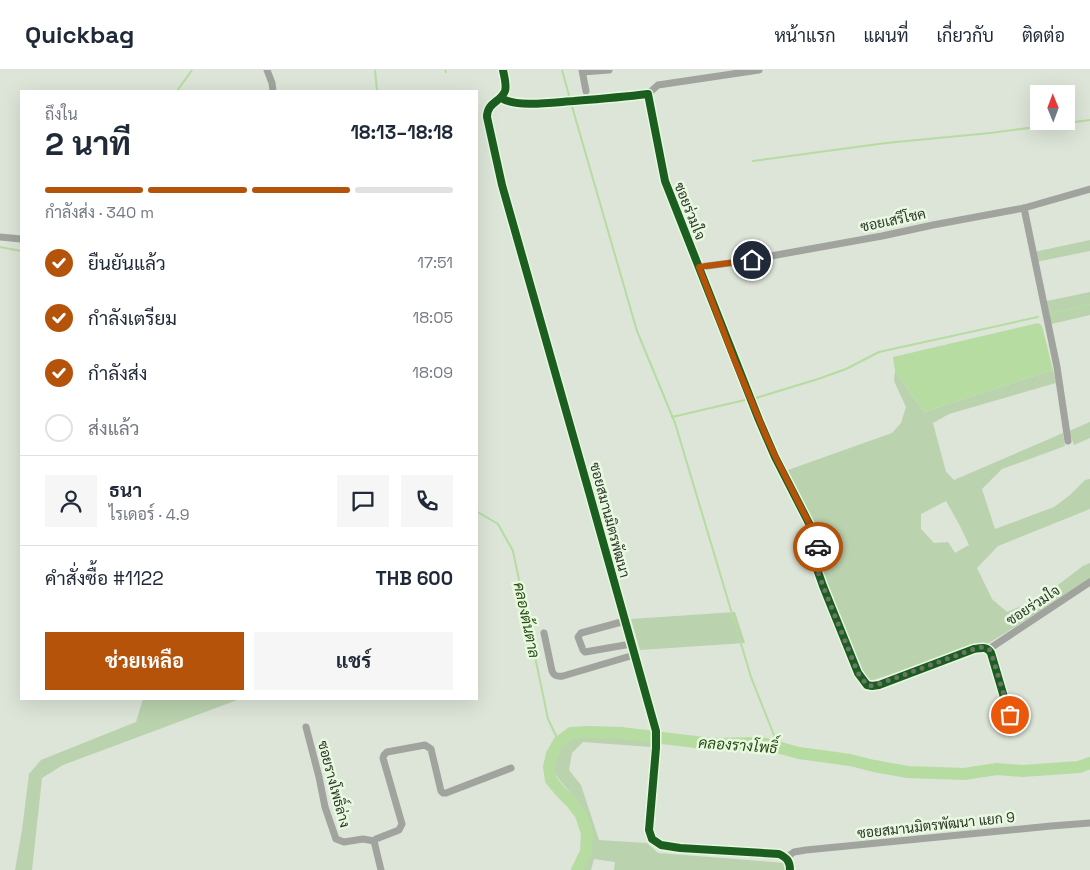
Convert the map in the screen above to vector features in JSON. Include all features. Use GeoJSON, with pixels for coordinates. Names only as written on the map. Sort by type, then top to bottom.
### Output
{"type":"FeatureCollection","features":[{"type":"Feature","properties":{"kind":"street"},"geometry":{"type":"LineString","coordinates":[[267,70],[273,90]]}},
{"type":"Feature","properties":{"kind":"street","name":"ซอยสมานมิตรพัฒนา"},"geometry":{"type":"LineString","coordinates":[[503,70],[506,87],[504,93],[487,112],[487,117],[502,185],[656,731],[649,830],[652,839],[661,845],[680,848],[773,853],[786,858]]}},
{"type":"Feature","properties":{"kind":"street"},"geometry":{"type":"LineString","coordinates":[[586,91],[582,71],[609,70]]}},
{"type":"Feature","properties":{"kind":"street"},"geometry":{"type":"LineString","coordinates":[[501,98],[518,103],[555,102],[648,94],[658,85],[759,70]]}},
{"type":"Feature","properties":{"kind":"street","name":"ซอยร่วมใจ"},"geometry":{"type":"LineString","coordinates":[[648,94],[664,181],[763,428],[816,537],[818,544],[816,564],[820,577],[858,673],[867,685],[879,684],[974,649],[983,647],[989,649],[1090,582]]}},
{"type":"Feature","properties":{"kind":"street","name":"ซอยเสรีโชค"},"geometry":{"type":"LineString","coordinates":[[699,267],[738,262],[882,236],[1024,208],[1090,190]]}},
{"type":"Feature","properties":{"kind":"street"},"geometry":{"type":"LineString","coordinates":[[1024,208],[1057,367],[1068,441]]}},
{"type":"Feature","properties":{"kind":"street"},"geometry":{"type":"LineString","coordinates":[[0,237],[20,239]]}},
{"type":"Feature","properties":{"kind":"street"},"geometry":{"type":"LineString","coordinates":[[624,621],[581,633],[578,637],[585,652],[631,644]]}},
{"type":"Feature","properties":{"kind":"street"},"geometry":{"type":"LineString","coordinates":[[544,633],[552,670],[556,676],[563,676],[634,655]]}},
{"type":"Feature","properties":{"kind":"street"},"geometry":{"type":"LineString","coordinates":[[989,649],[1014,731]]}},
{"type":"Feature","properties":{"kind":"street","name":"ซอยรางโพธิ์ล่าง"},"geometry":{"type":"LineString","coordinates":[[306,727],[336,839],[344,842],[364,839],[374,841],[399,830],[402,824],[383,758],[387,752],[425,745],[429,747],[443,793],[511,768]]}},
{"type":"Feature","properties":{"kind":"street","name":"ซอยสมานมิตรพัฒนา แยก 9"},"geometry":{"type":"LineString","coordinates":[[786,858],[794,852],[806,850],[1090,823]]}},
{"type":"Feature","properties":{"kind":"street"},"geometry":{"type":"LineString","coordinates":[[374,841],[380,870]]}},
{"type":"Feature","properties":{"kind":"street"},"geometry":{"type":"LineString","coordinates":[[786,858],[790,863],[790,870]]}},
{"type":"Feature","properties":{"kind":"shaded area"},"geometry":{"type":"Polygon","coordinates":[[[1090,240],[1090,251],[1036,262],[1034,252],[1090,240]]]}},
{"type":"Feature","properties":{"kind":"shaded area"},"geometry":{"type":"Polygon","coordinates":[[[1090,292],[1090,315],[1047,325],[1042,302],[1090,292]]]}},
{"type":"Feature","properties":{"kind":"shaded area"},"geometry":{"type":"Polygon","coordinates":[[[1038,323],[1042,326],[1053,370],[924,412],[895,371],[893,357],[1038,323]]]}},
{"type":"Feature","properties":{"kind":"shaded area"},"geometry":{"type":"Polygon","coordinates":[[[1053,370],[1056,383],[949,414],[933,423],[946,472],[954,480],[1063,433],[1065,446],[1002,469],[982,489],[995,529],[1054,507],[1085,480],[1090,479],[1090,509],[998,546],[977,568],[992,599],[1007,612],[1042,597],[1083,566],[1090,563],[1090,580],[989,643],[868,680],[862,672],[824,578],[820,559],[822,548],[788,475],[788,470],[892,433],[901,423],[906,407],[894,381],[895,371],[924,412],[1053,370]],[[946,501],[921,514],[921,529],[934,543],[948,542],[955,553],[969,545],[946,501]]]}},
{"type":"Feature","properties":{"kind":"shaded area"},"geometry":{"type":"Polygon","coordinates":[[[1090,422],[1090,438],[1074,445],[1069,431],[1090,422]]]}},
{"type":"Feature","properties":{"kind":"shaded area"},"geometry":{"type":"Polygon","coordinates":[[[735,612],[745,643],[640,650],[631,619],[735,612]]]}},
{"type":"Feature","properties":{"kind":"shaded area"},"geometry":{"type":"Polygon","coordinates":[[[143,700],[237,700],[63,765],[42,778],[32,870],[15,870],[29,774],[41,760],[136,722],[143,700]]]}},
{"type":"Feature","properties":{"kind":"shaded area"},"geometry":{"type":"Polygon","coordinates":[[[584,735],[651,741],[651,747],[583,742],[572,753],[569,770],[581,785],[599,840],[647,843],[658,853],[786,863],[786,870],[614,870],[615,862],[594,859],[591,870],[580,870],[590,849],[589,831],[578,802],[558,778],[552,766],[555,756],[568,740],[584,735]]]}},
{"type":"Feature","properties":{"kind":"waterway"},"geometry":{"type":"LineString","coordinates":[[178,90],[192,70]]}},
{"type":"Feature","properties":{"kind":"waterway","name":"คลองต้นตาล"},"geometry":{"type":"LineString","coordinates":[[375,70],[377,90]]}},
{"type":"Feature","properties":{"kind":"waterway"},"geometry":{"type":"LineString","coordinates":[[562,70],[570,99]]}},
{"type":"Feature","properties":{"kind":"waterway"},"geometry":{"type":"LineString","coordinates":[[571,103],[637,331],[675,423],[751,677],[779,748]]}},
{"type":"Feature","properties":{"kind":"waterway"},"geometry":{"type":"LineString","coordinates":[[753,161],[886,143],[990,133],[1090,120]]}},
{"type":"Feature","properties":{"kind":"waterway"},"geometry":{"type":"LineString","coordinates":[[0,247],[20,251]]}},
{"type":"Feature","properties":{"kind":"waterway"},"geometry":{"type":"LineString","coordinates":[[1050,314],[1090,304]]}},
{"type":"Feature","properties":{"kind":"waterway"},"geometry":{"type":"LineString","coordinates":[[756,398],[846,369],[879,352],[1038,317]]}},
{"type":"Feature","properties":{"kind":"waterway"},"geometry":{"type":"LineString","coordinates":[[672,417],[745,400]]}},
{"type":"Feature","properties":{"kind":"waterway","name":"คลองต้นตาล"},"geometry":{"type":"LineString","coordinates":[[478,512],[498,524],[513,551],[548,719],[559,742]]}},
{"type":"Feature","properties":{"kind":"waterway","name":"คลองรางโพธิ์"},"geometry":{"type":"LineString","coordinates":[[577,870],[586,852],[587,833],[581,815],[551,780],[549,767],[552,754],[559,742],[571,733],[621,733],[712,744],[762,743],[799,753],[850,760],[908,772],[964,774],[997,769],[1022,771],[1079,767],[1090,763]]}},
{"type":"Feature","properties":{"kind":"cycle path"},"geometry":{"type":"LineString","coordinates":[[503,70],[506,83],[505,91],[489,108],[487,117],[502,185],[656,731],[649,830],[652,839],[661,845],[680,848],[779,854],[788,860],[790,870]]}},
{"type":"Feature","properties":{"kind":"cycle path"},"geometry":{"type":"LineString","coordinates":[[501,98],[516,103],[536,104],[648,94],[665,181],[759,420],[775,457],[816,537],[818,545],[817,569],[858,673],[867,685],[879,685],[974,649],[986,648],[991,653],[1014,731]]}},
{"type":"Feature","properties":{"kind":"way so far"},"geometry":{"type":"LineString","coordinates":[[818,547],[816,564],[823,586],[858,673],[867,685],[879,684],[983,647],[991,652],[1010,715]]}},
{"type":"Feature","properties":{"kind":"route"},"geometry":{"type":"LineString","coordinates":[[752,260],[699,267],[759,420],[816,537],[818,547]]}}]}
